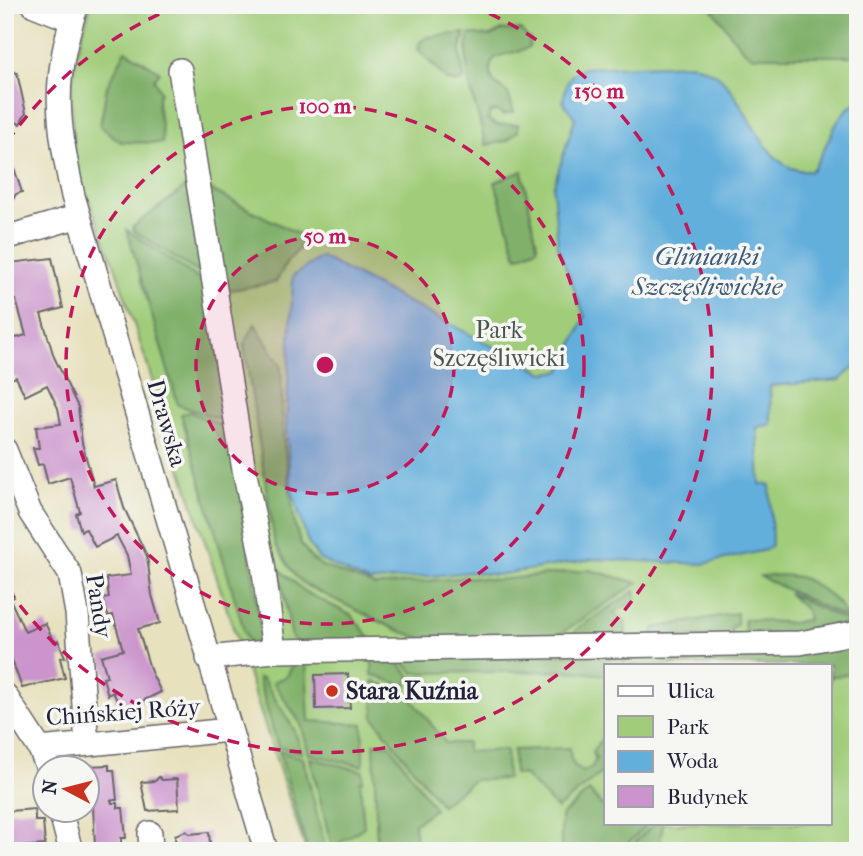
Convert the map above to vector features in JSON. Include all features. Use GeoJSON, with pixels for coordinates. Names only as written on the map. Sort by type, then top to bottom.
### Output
{"type":"FeatureCollection","features":[{"type":"Feature","properties":{"kind":"street"},"geometry":{"type":"LineString","coordinates":[[34,5],[75,12]]}},
{"type":"Feature","properties":{"kind":"street","name":"Drawska"},"geometry":{"type":"LineString","coordinates":[[75,12],[61,63],[57,105],[61,141],[79,216],[265,851]]}},
{"type":"Feature","properties":{"kind":"street"},"geometry":{"type":"LineString","coordinates":[[180,70],[243,464],[263,564],[274,650]]}},
{"type":"Feature","properties":{"kind":"street"},"geometry":{"type":"LineString","coordinates":[[5,238],[79,216]]}},
{"type":"Feature","properties":{"kind":"street","name":"Pandy"},"geometry":{"type":"LineString","coordinates":[[5,450],[30,512],[70,574],[77,613],[87,744]]}},
{"type":"Feature","properties":{"kind":"street"},"geometry":{"type":"LineString","coordinates":[[208,658],[274,650],[753,645],[800,643],[858,632]]}},
{"type":"Feature","properties":{"kind":"street","name":"Chińskiej Róży"},"geometry":{"type":"LineString","coordinates":[[5,695],[41,754]]}},
{"type":"Feature","properties":{"kind":"street","name":"Chińskiej Róży"},"geometry":{"type":"LineString","coordinates":[[58,754],[87,744],[229,730]]}},
{"type":"Feature","properties":{"kind":"street"},"geometry":{"type":"LineString","coordinates":[[64,824],[71,851]]}},
{"type":"Feature","properties":{"kind":"green space","name":"Park Szczęśliwicki"},"geometry":{"type":"Polygon","coordinates":[[[91,5],[858,5],[858,851],[306,851],[115,266],[74,163],[71,94],[75,58],[91,5]]]}},
{"type":"Feature","properties":{"kind":"green space"},"geometry":{"type":"Polygon","coordinates":[[[708,5],[858,5],[858,56],[752,56],[740,46],[708,5]]]}},
{"type":"Feature","properties":{"kind":"green space"},"geometry":{"type":"Polygon","coordinates":[[[502,30],[521,30],[530,40],[529,47],[495,58],[491,63],[493,82],[508,93],[514,112],[503,115],[497,111],[490,112],[488,120],[497,125],[518,124],[518,131],[507,141],[486,145],[468,75],[467,47],[470,34],[491,36],[502,30]]]}},
{"type":"Feature","properties":{"kind":"green space"},"geometry":{"type":"Polygon","coordinates":[[[465,33],[460,53],[464,79],[457,83],[447,80],[418,49],[420,42],[427,37],[465,33]]]}},
{"type":"Feature","properties":{"kind":"green space"},"geometry":{"type":"Polygon","coordinates":[[[126,50],[160,72],[154,79],[160,91],[158,104],[162,143],[121,142],[100,126],[107,86],[126,50]]]}},
{"type":"Feature","properties":{"kind":"green space"},"geometry":{"type":"Polygon","coordinates":[[[522,171],[537,248],[517,257],[495,182],[522,171]]]}},
{"type":"Feature","properties":{"kind":"green space"},"geometry":{"type":"Polygon","coordinates":[[[188,185],[208,279],[134,231],[133,227],[188,185]]]}},
{"type":"Feature","properties":{"kind":"green space"},"geometry":{"type":"Polygon","coordinates":[[[207,188],[308,239],[287,262],[276,282],[232,290],[219,284],[207,188]]]}},
{"type":"Feature","properties":{"kind":"green space"},"geometry":{"type":"Polygon","coordinates":[[[127,230],[209,286],[231,423],[178,405],[127,230]]]}},
{"type":"Feature","properties":{"kind":"green space"},"geometry":{"type":"Polygon","coordinates":[[[255,324],[281,366],[283,437],[295,525],[300,542],[311,558],[322,566],[375,586],[469,577],[497,580],[590,570],[638,583],[549,641],[438,644],[397,630],[307,586],[295,576],[275,544],[244,345],[255,324]]]}},
{"type":"Feature","properties":{"kind":"green space"},"geometry":{"type":"Polygon","coordinates":[[[190,412],[232,430],[263,645],[250,646],[245,634],[181,414],[190,412]]]}},
{"type":"Feature","properties":{"kind":"green space"},"geometry":{"type":"Polygon","coordinates":[[[279,569],[305,592],[351,615],[371,639],[301,645],[292,638],[279,569]]]}},
{"type":"Feature","properties":{"kind":"green space"},"geometry":{"type":"Polygon","coordinates":[[[759,576],[799,577],[825,591],[839,605],[846,618],[759,576]]]}},
{"type":"Feature","properties":{"kind":"green space"},"geometry":{"type":"Polygon","coordinates":[[[635,591],[636,600],[613,613],[625,621],[626,640],[568,641],[578,628],[635,591]]]}},
{"type":"Feature","properties":{"kind":"green space"},"geometry":{"type":"Polygon","coordinates":[[[788,593],[850,623],[797,636],[745,633],[744,619],[792,623],[808,620],[806,610],[788,593]]]}},
{"type":"Feature","properties":{"kind":"green space"},"geometry":{"type":"Polygon","coordinates":[[[737,613],[737,625],[732,626],[731,638],[652,635],[655,628],[737,613]]]}},
{"type":"Feature","properties":{"kind":"green space"},"geometry":{"type":"Polygon","coordinates":[[[854,640],[858,656],[852,673],[832,677],[832,664],[672,664],[676,654],[854,640]]]}},
{"type":"Feature","properties":{"kind":"green space"},"geometry":{"type":"Polygon","coordinates":[[[630,653],[623,664],[604,664],[604,675],[570,671],[414,673],[399,658],[630,653]]]}},
{"type":"Feature","properties":{"kind":"green space"},"geometry":{"type":"Polygon","coordinates":[[[393,657],[411,677],[406,686],[372,675],[372,658],[393,657]]]}},
{"type":"Feature","properties":{"kind":"green space"},"geometry":{"type":"Polygon","coordinates":[[[306,660],[309,721],[363,724],[363,766],[309,754],[301,724],[273,682],[287,676],[295,661],[306,660]]]}},
{"type":"Feature","properties":{"kind":"green space"},"geometry":{"type":"Polygon","coordinates":[[[258,678],[263,679],[295,731],[302,753],[278,747],[258,678]]]}},
{"type":"Feature","properties":{"kind":"green space"},"geometry":{"type":"Polygon","coordinates":[[[373,681],[408,694],[446,743],[467,743],[467,752],[506,750],[507,779],[474,780],[441,805],[374,718],[373,681]]]}},
{"type":"Feature","properties":{"kind":"green space"},"geometry":{"type":"Polygon","coordinates":[[[604,736],[604,771],[557,809],[524,775],[514,774],[513,750],[570,748],[572,762],[583,772],[592,767],[596,759],[592,752],[604,736]]]}},
{"type":"Feature","properties":{"kind":"green space"},"geometry":{"type":"Polygon","coordinates":[[[374,743],[390,745],[435,809],[414,824],[417,851],[377,851],[374,743]]]}},
{"type":"Feature","properties":{"kind":"green space"},"geometry":{"type":"Polygon","coordinates":[[[279,751],[303,758],[326,851],[308,851],[279,751]]]}},
{"type":"Feature","properties":{"kind":"green space"},"geometry":{"type":"Polygon","coordinates":[[[310,758],[363,771],[363,781],[360,781],[364,827],[332,848],[310,758]]]}},
{"type":"Feature","properties":{"kind":"green space"},"geometry":{"type":"Polygon","coordinates":[[[589,791],[604,808],[604,824],[648,824],[620,851],[561,851],[561,816],[589,791]]]}},
{"type":"Feature","properties":{"kind":"green space"},"geometry":{"type":"Polygon","coordinates":[[[654,824],[663,824],[659,851],[644,851],[635,842],[654,824]]]}},
{"type":"Feature","properties":{"kind":"water","name":"Glinianki Szczęśliwickie"},"geometry":{"type":"Polygon","coordinates":[[[692,64],[717,75],[728,86],[768,149],[780,161],[794,169],[811,171],[842,115],[858,102],[858,363],[840,380],[770,386],[771,425],[757,427],[760,484],[770,485],[772,545],[766,550],[703,564],[595,559],[497,575],[471,572],[369,582],[320,560],[308,543],[291,487],[286,429],[293,276],[321,257],[544,373],[561,371],[585,317],[558,247],[553,188],[575,118],[563,102],[568,80],[574,73],[585,68],[692,64]]]}},
{"type":"Feature","properties":{"kind":"building"},"geometry":{"type":"Polygon","coordinates":[[[5,68],[17,73],[26,113],[20,124],[14,121],[5,124],[5,68]]]}},
{"type":"Feature","properties":{"kind":"building"},"geometry":{"type":"Polygon","coordinates":[[[5,161],[13,165],[22,192],[16,194],[5,214],[5,161]]]}},
{"type":"Feature","properties":{"kind":"building"},"geometry":{"type":"Polygon","coordinates":[[[52,258],[63,308],[41,314],[54,357],[78,407],[82,443],[94,486],[116,480],[124,508],[147,556],[152,595],[160,623],[138,629],[151,672],[161,692],[122,711],[113,692],[108,695],[103,678],[107,677],[101,656],[123,650],[113,615],[108,616],[103,599],[109,598],[106,578],[131,575],[127,555],[117,536],[95,547],[86,529],[81,531],[76,514],[80,512],[70,477],[48,484],[43,464],[38,465],[33,448],[39,448],[36,427],[61,424],[58,408],[47,385],[25,396],[16,377],[11,379],[5,362],[10,361],[5,341],[26,335],[16,300],[11,301],[7,284],[12,283],[9,263],[52,258]]]}},
{"type":"Feature","properties":{"kind":"building"},"geometry":{"type":"Polygon","coordinates":[[[7,581],[14,597],[10,599],[25,632],[45,623],[54,642],[58,640],[65,657],[60,658],[65,678],[22,688],[5,640],[7,581]]]}},
{"type":"Feature","properties":{"kind":"building","name":"Stara Kuźnia"},"geometry":{"type":"Polygon","coordinates":[[[348,674],[350,708],[316,709],[315,675],[348,674]]]}},
{"type":"Feature","properties":{"kind":"building"},"geometry":{"type":"Polygon","coordinates":[[[102,765],[109,765],[109,770],[114,770],[117,800],[111,800],[112,803],[118,803],[118,808],[123,808],[126,838],[121,838],[121,844],[95,845],[94,824],[102,824],[102,765]]]}},
{"type":"Feature","properties":{"kind":"building"},"geometry":{"type":"Polygon","coordinates":[[[159,777],[162,780],[177,779],[179,809],[147,811],[141,782],[155,781],[159,777]]]}},
{"type":"Feature","properties":{"kind":"building"},"geometry":{"type":"Polygon","coordinates":[[[32,809],[32,824],[43,824],[45,845],[5,848],[5,815],[10,815],[9,811],[32,809]]]}},
{"type":"Feature","properties":{"kind":"building"},"geometry":{"type":"Polygon","coordinates":[[[186,831],[190,834],[209,832],[210,844],[216,851],[176,851],[175,835],[186,831]]]}},
{"type":"Feature","properties":{"kind":"place","name":"Stara Kuźnia"},"geometry":{"type":"Point","coordinates":[332,691]}}]}
